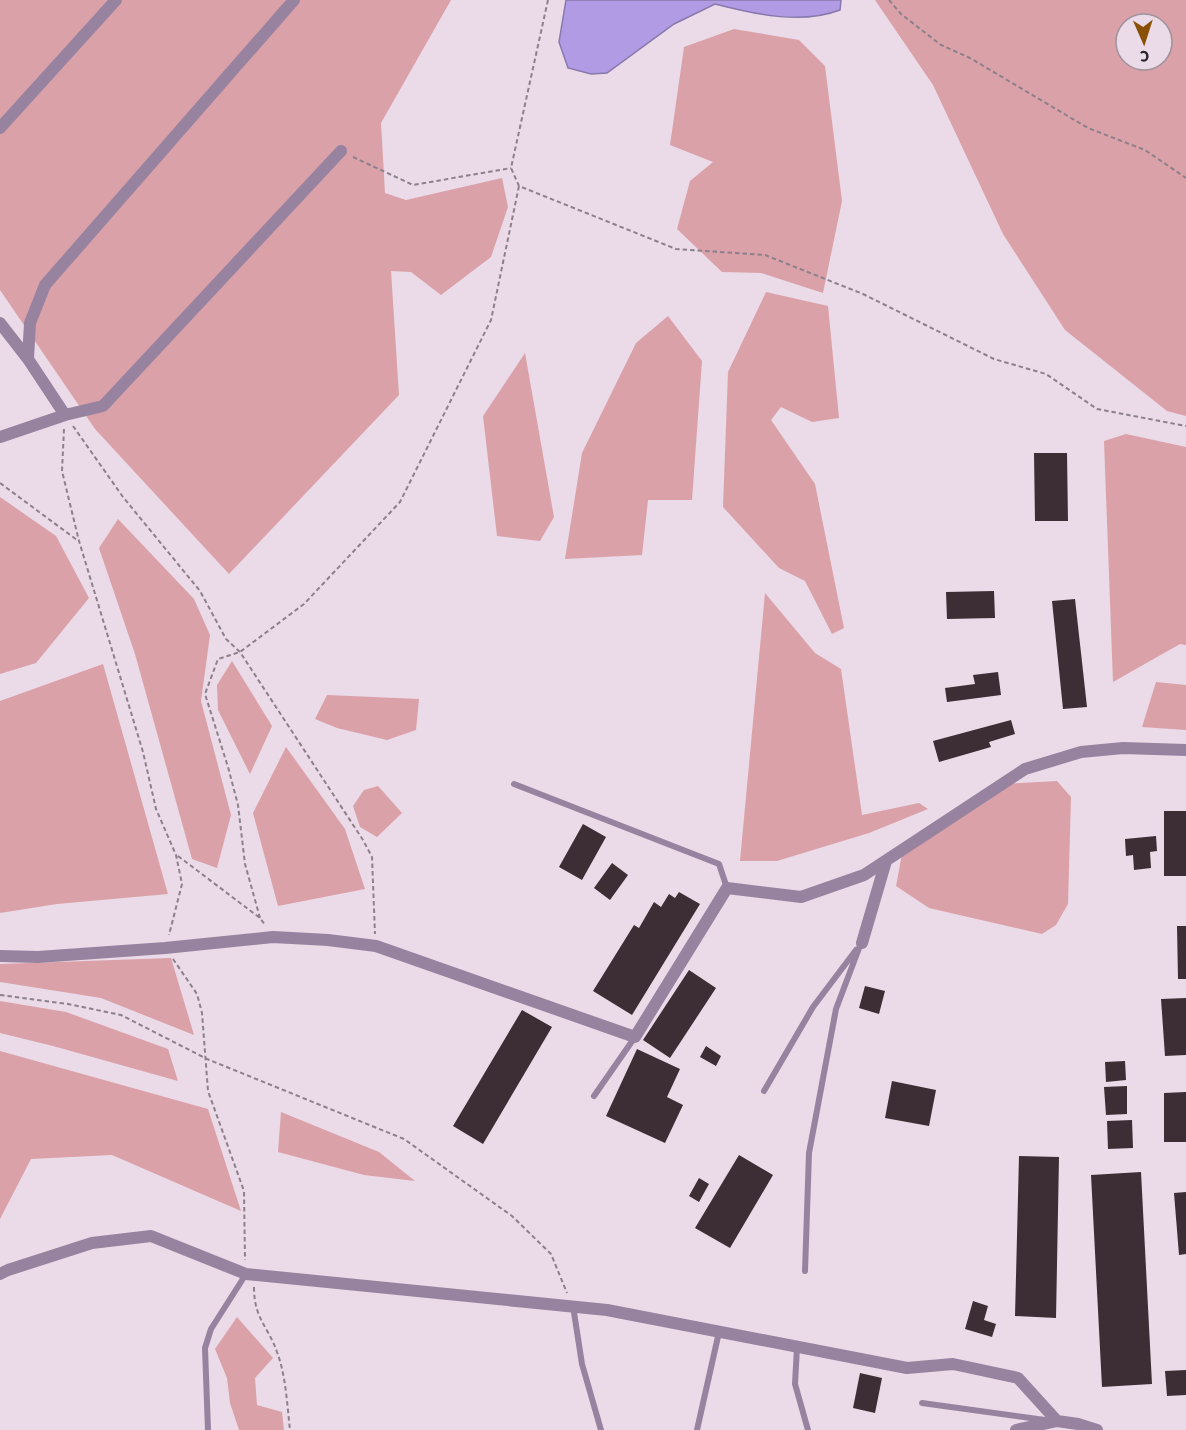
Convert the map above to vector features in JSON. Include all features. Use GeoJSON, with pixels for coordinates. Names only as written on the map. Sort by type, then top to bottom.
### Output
{"type":"FeatureCollection","features":[{"type":"Feature","properties":{"kind":"street"},"geometry":{"type":"LineString","coordinates":[[0,128],[116,0]]}},
{"type":"Feature","properties":{"kind":"street"},"geometry":{"type":"LineString","coordinates":[[28,359],[30,323],[45,285],[294,0]]}},
{"type":"Feature","properties":{"kind":"street"},"geometry":{"type":"LineString","coordinates":[[0,437],[65,415],[103,406],[341,151]]}},
{"type":"Feature","properties":{"kind":"street"},"geometry":{"type":"LineString","coordinates":[[0,324],[28,359],[65,415]]}},
{"type":"Feature","properties":{"kind":"street"},"geometry":{"type":"LineString","coordinates":[[0,956],[38,957],[165,948],[273,937],[376,946],[635,1037],[727,888],[801,897],[864,875],[1025,769],[1081,752],[1123,748],[1186,750]]}},
{"type":"Feature","properties":{"kind":"street"},"geometry":{"type":"LineString","coordinates":[[862,943],[886,861]]}},
{"type":"Feature","properties":{"kind":"street"},"geometry":{"type":"LineString","coordinates":[[0,1274],[92,1243],[151,1236],[246,1274],[607,1310],[907,1368],[952,1365],[1018,1378],[1057,1421]]}},
{"type":"Feature","properties":{"kind":"street"},"geometry":{"type":"LineString","coordinates":[[1016,1430],[1057,1421],[1097,1430]]}},
{"type":"Feature","properties":{"kind":"lane"},"geometry":{"type":"LineString","coordinates":[[514,784],[719,864],[727,888]]}},
{"type":"Feature","properties":{"kind":"lane"},"geometry":{"type":"LineString","coordinates":[[764,1091],[813,1007],[862,943]]}},
{"type":"Feature","properties":{"kind":"lane"},"geometry":{"type":"LineString","coordinates":[[805,1271],[809,1153],[836,1009],[862,943]]}},
{"type":"Feature","properties":{"kind":"lane"},"geometry":{"type":"LineString","coordinates":[[594,1096],[635,1037]]}},
{"type":"Feature","properties":{"kind":"lane"},"geometry":{"type":"LineString","coordinates":[[208,1430],[205,1348],[211,1329],[246,1274]]}},
{"type":"Feature","properties":{"kind":"lane"},"geometry":{"type":"LineString","coordinates":[[573,1306],[582,1364],[601,1430]]}},
{"type":"Feature","properties":{"kind":"lane"},"geometry":{"type":"LineString","coordinates":[[697,1430],[719,1332]]}},
{"type":"Feature","properties":{"kind":"lane"},"geometry":{"type":"LineString","coordinates":[[797,1346],[795,1384],[808,1430]]}},
{"type":"Feature","properties":{"kind":"lane"},"geometry":{"type":"LineString","coordinates":[[922,1403],[1057,1421]]}},
{"type":"Feature","properties":{"kind":"path"},"geometry":{"type":"LineString","coordinates":[[260,918],[245,864],[238,805],[205,693],[218,659],[240,652],[303,604],[400,502],[491,320],[519,186],[511,168],[548,0]]}},
{"type":"Feature","properties":{"kind":"path"},"geometry":{"type":"LineString","coordinates":[[889,0],[901,14],[941,45],[987,68],[1088,128],[1145,150],[1186,178]]}},
{"type":"Feature","properties":{"kind":"path"},"geometry":{"type":"LineString","coordinates":[[341,151],[413,184],[511,168]]}},
{"type":"Feature","properties":{"kind":"path"},"geometry":{"type":"LineString","coordinates":[[519,186],[676,249],[765,255],[863,294],[994,359],[1046,374],[1097,409],[1186,426]]}},
{"type":"Feature","properties":{"kind":"path"},"geometry":{"type":"LineString","coordinates":[[65,415],[62,471],[79,541],[143,753],[156,809],[176,855],[182,884],[165,948],[197,994],[202,1013],[208,1091],[244,1191],[246,1274],[254,1285],[259,1319],[277,1352],[282,1368],[290,1430]]}},
{"type":"Feature","properties":{"kind":"path"},"geometry":{"type":"LineString","coordinates":[[65,415],[123,497],[200,591],[226,639],[240,652],[363,840],[372,857],[376,946]]}},
{"type":"Feature","properties":{"kind":"path"},"geometry":{"type":"LineString","coordinates":[[0,483],[79,541]]}},
{"type":"Feature","properties":{"kind":"path"},"geometry":{"type":"LineString","coordinates":[[176,855],[260,918],[273,937]]}},
{"type":"Feature","properties":{"kind":"path"},"geometry":{"type":"LineString","coordinates":[[0,995],[68,1004],[121,1015],[207,1059],[404,1139],[512,1216],[551,1254],[573,1306]]}},
{"type":"Feature","properties":{"kind":"shaded area"},"geometry":{"type":"Polygon","coordinates":[[[0,0],[451,0],[381,123],[385,193],[406,200],[502,178],[508,207],[491,257],[441,295],[411,272],[391,271],[399,395],[229,574],[95,429],[0,290],[0,0]]]}},
{"type":"Feature","properties":{"kind":"shaded area"},"geometry":{"type":"Polygon","coordinates":[[[566,0],[841,0],[840,10],[810,17],[761,14],[715,4],[674,24],[607,73],[591,74],[568,68],[559,42],[566,0]]]}},
{"type":"Feature","properties":{"kind":"shaded area"},"geometry":{"type":"Polygon","coordinates":[[[875,0],[1186,0],[1186,416],[1167,411],[1065,330],[1003,234],[933,85],[875,0]]]}},
{"type":"Feature","properties":{"kind":"shaded area"},"geometry":{"type":"Polygon","coordinates":[[[734,29],[799,40],[825,66],[842,201],[823,293],[761,273],[722,272],[677,229],[690,181],[713,162],[670,145],[684,47],[734,29]]]}},
{"type":"Feature","properties":{"kind":"shaded area"},"geometry":{"type":"Polygon","coordinates":[[[766,292],[828,306],[839,418],[812,422],[781,407],[771,420],[815,484],[844,628],[832,634],[805,581],[779,568],[723,507],[728,372],[766,292]]]}},
{"type":"Feature","properties":{"kind":"shaded area"},"geometry":{"type":"Polygon","coordinates":[[[668,316],[702,361],[692,500],[648,500],[642,555],[565,559],[582,453],[636,343],[668,316]]]}},
{"type":"Feature","properties":{"kind":"shaded area"},"geometry":{"type":"Polygon","coordinates":[[[525,353],[554,517],[540,541],[497,536],[483,416],[525,353]]]}},
{"type":"Feature","properties":{"kind":"shaded area"},"geometry":{"type":"Polygon","coordinates":[[[1126,434],[1186,447],[1186,645],[1180,644],[1113,682],[1104,441],[1126,434]]]}},
{"type":"Feature","properties":{"kind":"shaded area"},"geometry":{"type":"Polygon","coordinates":[[[0,497],[56,536],[89,598],[36,663],[0,674],[0,497]]]}},
{"type":"Feature","properties":{"kind":"shaded area"},"geometry":{"type":"Polygon","coordinates":[[[118,519],[194,599],[210,635],[201,701],[231,815],[217,868],[192,859],[135,654],[99,548],[118,519]]]}},
{"type":"Feature","properties":{"kind":"shaded area"},"geometry":{"type":"Polygon","coordinates":[[[765,593],[815,653],[841,669],[862,815],[919,803],[928,809],[869,833],[777,861],[740,861],[765,593]]]}},
{"type":"Feature","properties":{"kind":"shaded area"},"geometry":{"type":"Polygon","coordinates":[[[232,661],[272,726],[250,774],[218,710],[217,685],[232,661]]]}},
{"type":"Feature","properties":{"kind":"shaded area"},"geometry":{"type":"Polygon","coordinates":[[[103,664],[168,894],[57,904],[0,913],[0,701],[103,664]]]}},
{"type":"Feature","properties":{"kind":"shaded area"},"geometry":{"type":"Polygon","coordinates":[[[1156,682],[1186,685],[1186,730],[1142,727],[1156,682]]]}},
{"type":"Feature","properties":{"kind":"shaded area"},"geometry":{"type":"Polygon","coordinates":[[[327,695],[419,699],[416,730],[387,740],[337,728],[315,719],[327,695]]]}},
{"type":"Feature","properties":{"kind":"shaded area"},"geometry":{"type":"Polygon","coordinates":[[[286,747],[345,829],[365,889],[278,906],[253,813],[286,747]]]}},
{"type":"Feature","properties":{"kind":"shaded area"},"geometry":{"type":"Polygon","coordinates":[[[1057,781],[1071,797],[1068,904],[1056,925],[1042,934],[929,908],[896,886],[902,854],[1004,784],[1057,781]]]}},
{"type":"Feature","properties":{"kind":"shaded area"},"geometry":{"type":"Polygon","coordinates":[[[378,786],[402,813],[377,837],[360,827],[353,806],[364,790],[378,786]]]}},
{"type":"Feature","properties":{"kind":"shaded area"},"geometry":{"type":"Polygon","coordinates":[[[171,958],[194,1035],[101,998],[0,982],[0,964],[171,958]]]}},
{"type":"Feature","properties":{"kind":"shaded area"},"geometry":{"type":"Polygon","coordinates":[[[0,1001],[66,1012],[168,1049],[178,1081],[0,1033],[0,1001]]]}},
{"type":"Feature","properties":{"kind":"shaded area"},"geometry":{"type":"Polygon","coordinates":[[[0,1051],[208,1109],[241,1211],[112,1155],[31,1159],[0,1219],[0,1051]]]}},
{"type":"Feature","properties":{"kind":"shaded area"},"geometry":{"type":"Polygon","coordinates":[[[281,1112],[379,1152],[415,1181],[364,1175],[278,1152],[281,1112]]]}},
{"type":"Feature","properties":{"kind":"shaded area"},"geometry":{"type":"Polygon","coordinates":[[[237,1317],[273,1358],[255,1378],[257,1405],[282,1412],[284,1430],[239,1430],[230,1403],[227,1378],[215,1349],[237,1317]]]}},
{"type":"Feature","properties":{"kind":"building"},"geometry":{"type":"Polygon","coordinates":[[[1034,453],[1067,453],[1068,521],[1035,521],[1034,453]]]}},
{"type":"Feature","properties":{"kind":"building"},"geometry":{"type":"Polygon","coordinates":[[[994,591],[995,618],[947,619],[946,592],[994,591]]]}},
{"type":"Feature","properties":{"kind":"building"},"geometry":{"type":"Polygon","coordinates":[[[1075,599],[1087,707],[1063,709],[1052,601],[1075,599]]]}},
{"type":"Feature","properties":{"kind":"building"},"geometry":{"type":"Polygon","coordinates":[[[998,672],[1001,695],[947,702],[945,688],[975,684],[973,675],[998,672]]]}},
{"type":"Feature","properties":{"kind":"building"},"geometry":{"type":"Polygon","coordinates":[[[1011,720],[1015,734],[989,742],[991,747],[939,762],[933,741],[1011,720]]]}},
{"type":"Feature","properties":{"kind":"building"},"geometry":{"type":"Polygon","coordinates":[[[1164,811],[1186,811],[1186,876],[1164,876],[1164,811]]]}},
{"type":"Feature","properties":{"kind":"building"},"geometry":{"type":"Polygon","coordinates":[[[583,824],[606,837],[582,880],[559,867],[583,824]]]}},
{"type":"Feature","properties":{"kind":"building"},"geometry":{"type":"Polygon","coordinates":[[[1156,836],[1157,851],[1150,852],[1151,868],[1134,870],[1133,855],[1126,856],[1125,839],[1156,836]]]}},
{"type":"Feature","properties":{"kind":"building"},"geometry":{"type":"Polygon","coordinates":[[[612,863],[628,875],[610,900],[594,888],[612,863]]]}},
{"type":"Feature","properties":{"kind":"building"},"geometry":{"type":"Polygon","coordinates":[[[679,892],[700,904],[632,1015],[593,991],[634,925],[639,928],[654,902],[661,907],[669,894],[675,898],[679,892]]]}},
{"type":"Feature","properties":{"kind":"building"},"geometry":{"type":"Polygon","coordinates":[[[1177,926],[1186,926],[1186,979],[1178,979],[1177,926]]]}},
{"type":"Feature","properties":{"kind":"building"},"geometry":{"type":"Polygon","coordinates":[[[689,970],[716,988],[670,1058],[643,1040],[689,970]]]}},
{"type":"Feature","properties":{"kind":"building"},"geometry":{"type":"Polygon","coordinates":[[[865,986],[885,991],[879,1014],[859,1008],[865,986]]]}},
{"type":"Feature","properties":{"kind":"building"},"geometry":{"type":"Polygon","coordinates":[[[1186,998],[1186,1055],[1165,1056],[1161,999],[1186,998]]]}},
{"type":"Feature","properties":{"kind":"building"},"geometry":{"type":"Polygon","coordinates":[[[522,1010],[552,1027],[483,1144],[453,1126],[522,1010]]]}},
{"type":"Feature","properties":{"kind":"building"},"geometry":{"type":"Polygon","coordinates":[[[706,1046],[721,1056],[716,1066],[700,1057],[706,1046]]]}},
{"type":"Feature","properties":{"kind":"building"},"geometry":{"type":"Polygon","coordinates":[[[637,1049],[680,1069],[667,1097],[683,1105],[665,1143],[606,1116],[637,1049]]]}},
{"type":"Feature","properties":{"kind":"building"},"geometry":{"type":"Polygon","coordinates":[[[1125,1061],[1126,1080],[1106,1082],[1105,1062],[1125,1061]]]}},
{"type":"Feature","properties":{"kind":"building"},"geometry":{"type":"Polygon","coordinates":[[[892,1081],[936,1090],[929,1126],[885,1118],[892,1081]]]}},
{"type":"Feature","properties":{"kind":"building"},"geometry":{"type":"Polygon","coordinates":[[[1127,1086],[1127,1114],[1106,1115],[1104,1087],[1127,1086]]]}},
{"type":"Feature","properties":{"kind":"building"},"geometry":{"type":"Polygon","coordinates":[[[1186,1092],[1186,1142],[1164,1142],[1164,1093],[1186,1092]]]}},
{"type":"Feature","properties":{"kind":"building"},"geometry":{"type":"Polygon","coordinates":[[[1132,1120],[1133,1148],[1108,1149],[1107,1121],[1132,1120]]]}},
{"type":"Feature","properties":{"kind":"building"},"geometry":{"type":"Polygon","coordinates":[[[739,1155],[773,1175],[730,1248],[695,1228],[739,1155]]]}},
{"type":"Feature","properties":{"kind":"building"},"geometry":{"type":"Polygon","coordinates":[[[1019,1156],[1059,1157],[1056,1318],[1015,1316],[1019,1156]]]}},
{"type":"Feature","properties":{"kind":"building"},"geometry":{"type":"Polygon","coordinates":[[[1141,1172],[1152,1384],[1102,1387],[1091,1175],[1141,1172]]]}},
{"type":"Feature","properties":{"kind":"building"},"geometry":{"type":"Polygon","coordinates":[[[699,1178],[709,1184],[699,1202],[689,1196],[699,1178]]]}},
{"type":"Feature","properties":{"kind":"building"},"geometry":{"type":"Polygon","coordinates":[[[1186,1192],[1186,1254],[1179,1255],[1174,1193],[1186,1192]]]}},
{"type":"Feature","properties":{"kind":"building"},"geometry":{"type":"Polygon","coordinates":[[[973,1301],[988,1306],[984,1320],[996,1324],[992,1337],[965,1329],[973,1301]]]}},
{"type":"Feature","properties":{"kind":"building"},"geometry":{"type":"Polygon","coordinates":[[[1186,1370],[1186,1395],[1167,1396],[1165,1371],[1186,1370]]]}},
{"type":"Feature","properties":{"kind":"building"},"geometry":{"type":"Polygon","coordinates":[[[860,1373],[882,1378],[875,1413],[853,1408],[860,1373]]]}}]}
